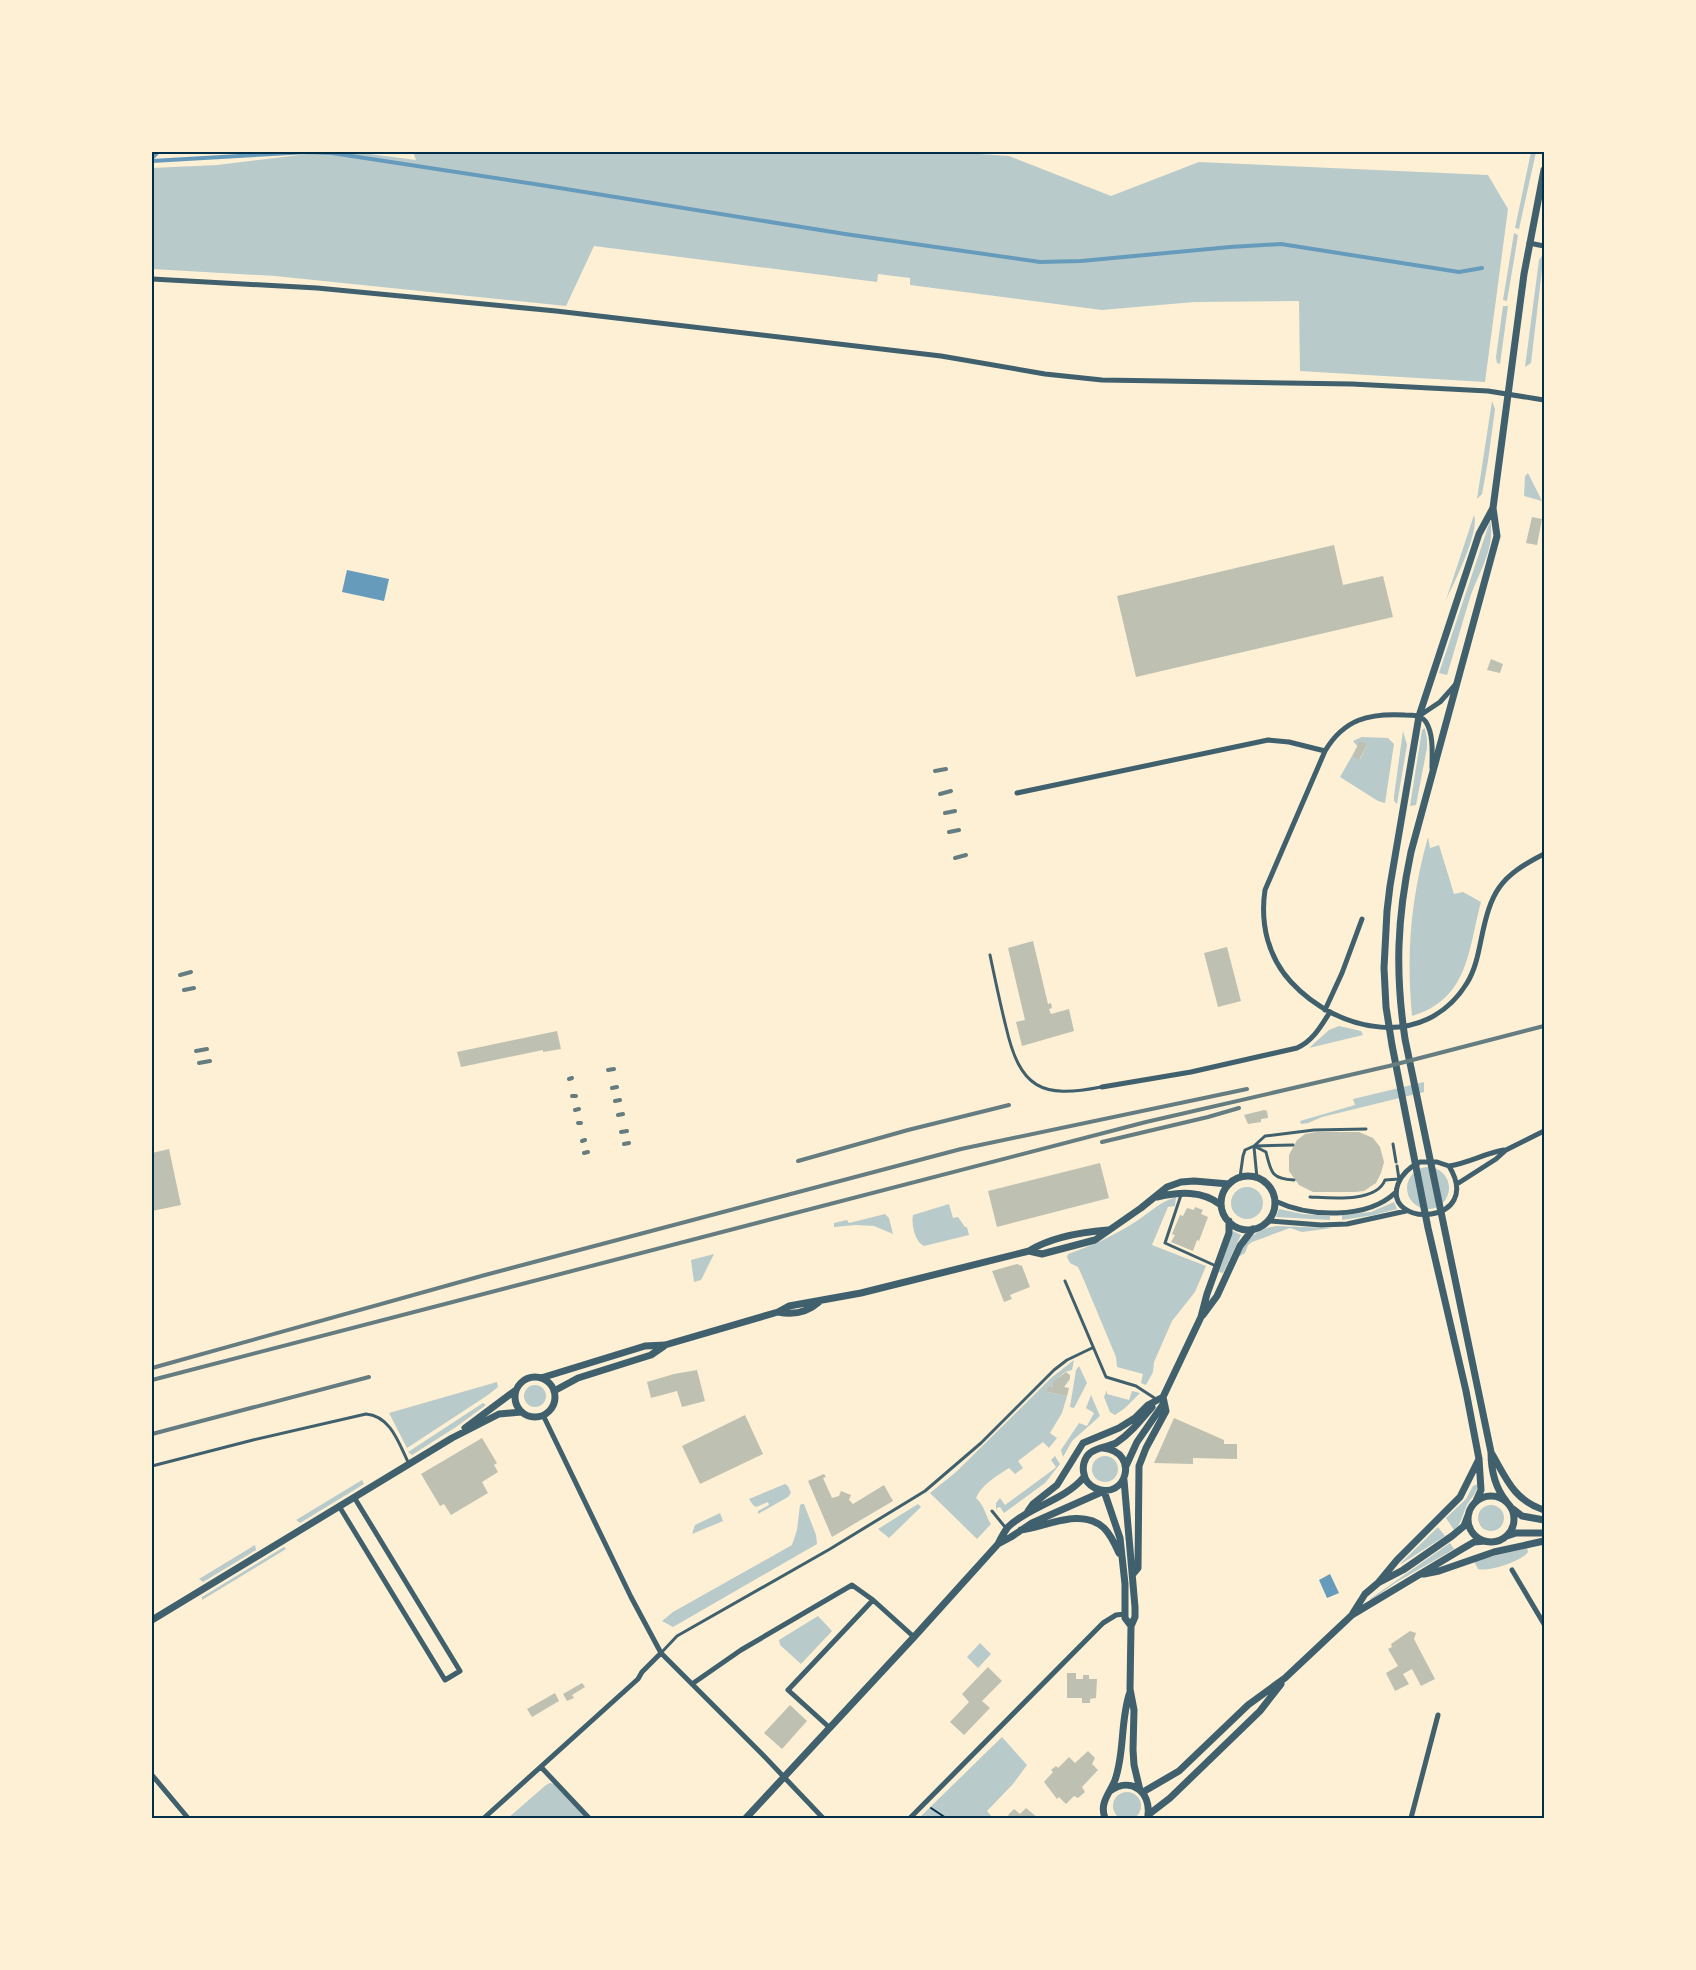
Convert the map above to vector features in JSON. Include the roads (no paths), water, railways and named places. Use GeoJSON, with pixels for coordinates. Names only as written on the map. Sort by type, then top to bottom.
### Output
{"type":"FeatureCollection","features":[{"type":"Feature","properties":{"kind":"street"},"geometry":{"type":"LineString","coordinates":[[1545,170],[1529,243],[1520,300],[1510,394],[1493,508],[1497,536],[1404,884],[1397,957],[1405,1039],[1491,1452],[1491,1470],[1498,1489],[1512,1509],[1522,1516],[1545,1520]]}},
{"type":"Feature","properties":{"kind":"street"},"geometry":{"type":"LineString","coordinates":[[1529,243],[1545,246]]}},
{"type":"Feature","properties":{"kind":"street"},"geometry":{"type":"LineString","coordinates":[[152,279],[317,288],[556,311],[941,356],[1045,374],[1102,381],[1352,384],[1488,391],[1545,400]]}},
{"type":"Feature","properties":{"kind":"street"},"geometry":{"type":"LineString","coordinates":[[1378,1583],[1403,1570],[1464,1526],[1481,1490],[1479,1459],[1466,1391],[1428,1228],[1392,1045],[1386,1007],[1384,959],[1390,886],[1419,716],[1479,534],[1493,508]]}},
{"type":"Feature","properties":{"kind":"street"},"geometry":{"type":"LineString","coordinates":[[1419,716],[1440,702],[1458,681]]}},
{"type":"Feature","properties":{"kind":"street"},"geometry":{"type":"LineString","coordinates":[[1431,776],[1430,730],[1425,720],[1419,716],[1389,713],[1359,720],[1336,735],[1325,752],[1265,890],[1263,906],[1264,924],[1270,948],[1281,969],[1309,1000],[1356,1024],[1385,1028],[1409,1025],[1436,1014],[1461,992],[1471,976],[1488,910],[1504,879],[1516,869],[1545,854]]}},
{"type":"Feature","properties":{"kind":"street"},"geometry":{"type":"LineString","coordinates":[[1017,793],[1268,740],[1288,742],[1325,752]]}},
{"type":"Feature","properties":{"kind":"street"},"geometry":{"type":"LineString","coordinates":[[1102,1087],[1191,1072],[1303,1045],[1314,1036],[1327,1011],[1362,919]]}},
{"type":"Feature","properties":{"kind":"street"},"geometry":{"type":"LineString","coordinates":[[1275,1201],[1303,1210],[1337,1212],[1372,1208],[1396,1192],[1400,1179],[1412,1166],[1420,1162],[1437,1162],[1449,1166],[1462,1164],[1490,1152],[1506,1150],[1545,1131]]}},
{"type":"Feature","properties":{"kind":"street"},"geometry":{"type":"LineString","coordinates":[[1457,1184],[1496,1160],[1506,1150]]}},
{"type":"Feature","properties":{"kind":"street"},"geometry":{"type":"LineString","coordinates":[[1269,1221],[1321,1225],[1347,1224],[1406,1211],[1421,1215],[1442,1212],[1451,1205],[1457,1184],[1449,1166]]}},
{"type":"Feature","properties":{"kind":"street"},"geometry":{"type":"LineString","coordinates":[[1141,1791],[1134,1764],[1134,1710],[1130,1689],[1131,1626],[1135,1617],[1124,1480],[1126,1466],[1137,1442],[1162,1400],[1201,1317],[1229,1233],[1228,1221],[1221,1204],[1224,1190],[1240,1177],[1257,1178],[1270,1186],[1275,1201],[1273,1215],[1264,1225],[1253,1230],[1240,1246],[1217,1296],[1201,1317]]}},
{"type":"Feature","properties":{"kind":"street"},"geometry":{"type":"LineString","coordinates":[[452,1438],[516,1390],[528,1378],[541,1377],[645,1346],[665,1345],[778,1312],[789,1306],[810,1301],[819,1302],[1029,1251],[1042,1254],[1056,1251],[1095,1240],[1123,1222],[1167,1187],[1194,1180],[1229,1185]]}},
{"type":"Feature","properties":{"kind":"street"},"geometry":{"type":"LineString","coordinates":[[1396,1192],[1400,1205],[1406,1211]]}},
{"type":"Feature","properties":{"kind":"street"},"geometry":{"type":"LineString","coordinates":[[1155,1198],[1181,1193],[1206,1196],[1221,1204]]}},
{"type":"Feature","properties":{"kind":"street"},"geometry":{"type":"LineString","coordinates":[[1228,1221],[1240,1228],[1253,1230]]}},
{"type":"Feature","properties":{"kind":"street"},"geometry":{"type":"LineString","coordinates":[[554,1391],[578,1378],[651,1355],[665,1345]]}},
{"type":"Feature","properties":{"kind":"street"},"geometry":{"type":"LineString","coordinates":[[152,1620],[452,1438],[506,1412],[521,1412],[534,1417],[543,1415],[553,1405],[554,1391],[547,1380],[541,1377]]}},
{"type":"Feature","properties":{"kind":"street"},"geometry":{"type":"LineString","coordinates":[[516,1390],[515,1402],[521,1412]]}},
{"type":"Feature","properties":{"kind":"street"},"geometry":{"type":"LineString","coordinates":[[1131,1626],[1125,1618],[1122,1558],[1117,1528],[1104,1491],[1091,1486],[1084,1477],[1083,1470],[1086,1458],[1091,1453],[1114,1444],[1162,1400]]}},
{"type":"Feature","properties":{"kind":"street"},"geometry":{"type":"LineString","coordinates":[[1027,1513],[1033,1504],[1057,1485],[1083,1443],[1119,1428],[1162,1400]]}},
{"type":"Feature","properties":{"kind":"street"},"geometry":{"type":"LineString","coordinates":[[1133,1574],[1138,1568],[1139,1466],[1166,1411],[1162,1400]]}},
{"type":"Feature","properties":{"kind":"street"},"geometry":{"type":"LineString","coordinates":[[543,1415],[631,1597],[661,1653],[823,1818]]}},
{"type":"Feature","properties":{"kind":"street"},"geometry":{"type":"LineString","coordinates":[[1103,1448],[1116,1451],[1126,1466]]}},
{"type":"Feature","properties":{"kind":"street"},"geometry":{"type":"LineString","coordinates":[[1491,1452],[1516,1494],[1535,1507],[1545,1510]]}},
{"type":"Feature","properties":{"kind":"street"},"geometry":{"type":"LineString","coordinates":[[1352,1615],[1365,1594],[1461,1497],[1479,1459]]}},
{"type":"Feature","properties":{"kind":"street"},"geometry":{"type":"LineString","coordinates":[[746,1818],[998,1544],[1006,1529],[1027,1513],[1065,1494],[1084,1477]]}},
{"type":"Feature","properties":{"kind":"street"},"geometry":{"type":"LineString","coordinates":[[998,1544],[1032,1523],[1115,1488],[1124,1480]]}},
{"type":"Feature","properties":{"kind":"street"},"geometry":{"type":"LineString","coordinates":[[1476,1501],[1491,1495],[1506,1501]]}},
{"type":"Feature","properties":{"kind":"street"},"geometry":{"type":"LineString","coordinates":[[339,1506],[445,1680],[460,1671],[354,1497]]}},
{"type":"Feature","properties":{"kind":"street"},"geometry":{"type":"LineString","coordinates":[[1507,1536],[1514,1523],[1512,1509]]}},
{"type":"Feature","properties":{"kind":"street"},"geometry":{"type":"LineString","coordinates":[[1469,1513],[1468,1523],[1471,1530],[1485,1541]]}},
{"type":"Feature","properties":{"kind":"street"},"geometry":{"type":"LineString","coordinates":[[1021,1530],[1074,1519],[1095,1522],[1108,1533],[1122,1558]]}},
{"type":"Feature","properties":{"kind":"street"},"geometry":{"type":"LineString","coordinates":[[1141,1791],[1179,1771],[1248,1705],[1285,1678],[1352,1615],[1474,1542],[1493,1542],[1516,1533],[1545,1533]]}},
{"type":"Feature","properties":{"kind":"street"},"geometry":{"type":"LineString","coordinates":[[1419,1575],[1439,1571],[1494,1552],[1545,1542]]}},
{"type":"Feature","properties":{"kind":"street"},"geometry":{"type":"LineString","coordinates":[[1512,1570],[1545,1624]]}},
{"type":"Feature","properties":{"kind":"street"},"geometry":{"type":"LineString","coordinates":[[692,1684],[741,1650],[852,1584],[914,1637]]}},
{"type":"Feature","properties":{"kind":"street"},"geometry":{"type":"LineString","coordinates":[[830,1728],[788,1690],[873,1600]]}},
{"type":"Feature","properties":{"kind":"street"},"geometry":{"type":"LineString","coordinates":[[910,1818],[1103,1623],[1116,1615],[1125,1614]]}},
{"type":"Feature","properties":{"kind":"street"},"geometry":{"type":"LineString","coordinates":[[484,1818],[638,1678],[661,1653]]}},
{"type":"Feature","properties":{"kind":"street"},"geometry":{"type":"LineString","coordinates":[[1148,1816],[1260,1712],[1285,1678]]}},
{"type":"Feature","properties":{"kind":"street"},"geometry":{"type":"LineString","coordinates":[[1105,1818],[1102,1806],[1119,1765],[1124,1708],[1130,1689]]}},
{"type":"Feature","properties":{"kind":"street"},"geometry":{"type":"LineString","coordinates":[[1411,1818],[1438,1715]]}},
{"type":"Feature","properties":{"kind":"street"},"geometry":{"type":"LineString","coordinates":[[541,1767],[588,1818]]}},
{"type":"Feature","properties":{"kind":"street"},"geometry":{"type":"LineString","coordinates":[[152,1776],[188,1818]]}},
{"type":"Feature","properties":{"kind":"street"},"geometry":{"type":"LineString","coordinates":[[1108,1793],[1120,1785],[1134,1786],[1147,1799],[1148,1816]]}},
{"type":"Feature","properties":{"kind":"lane"},"geometry":{"type":"LineString","coordinates":[[990,955],[1010,1044],[1023,1073],[1038,1086],[1060,1092],[1077,1092],[1102,1087]]}},
{"type":"Feature","properties":{"kind":"lane"},"geometry":{"type":"LineString","coordinates":[[1257,1178],[1254,1146],[1260,1138],[1314,1130],[1366,1129]]}},
{"type":"Feature","properties":{"kind":"lane"},"geometry":{"type":"LineString","coordinates":[[1310,1197],[1369,1195],[1376,1193],[1385,1180],[1400,1179],[1393,1144]]}},
{"type":"Feature","properties":{"kind":"lane"},"geometry":{"type":"LineString","coordinates":[[1240,1177],[1245,1150],[1254,1146],[1293,1145]]}},
{"type":"Feature","properties":{"kind":"lane"},"geometry":{"type":"LineString","coordinates":[[1254,1146],[1266,1152],[1274,1175],[1280,1179],[1294,1180]]}},
{"type":"Feature","properties":{"kind":"lane"},"geometry":{"type":"LineString","coordinates":[[1181,1193],[1165,1243],[1218,1267]]}},
{"type":"Feature","properties":{"kind":"lane"},"geometry":{"type":"LineString","coordinates":[[1065,1281],[1106,1377],[1136,1386],[1162,1400]]}},
{"type":"Feature","properties":{"kind":"lane"},"geometry":{"type":"LineString","coordinates":[[661,1653],[678,1636],[870,1526],[925,1491],[981,1443],[1053,1370],[1067,1360],[1092,1348]]}},
{"type":"Feature","properties":{"kind":"lane"},"geometry":{"type":"LineString","coordinates":[[152,1466],[366,1414],[384,1419],[409,1464]]}},
{"type":"Feature","properties":{"kind":"lane"},"geometry":{"type":"LineString","coordinates":[[992,1511],[1006,1529]]}},
{"type":"Feature","properties":{"kind":"water"},"geometry":{"type":"Polygon","coordinates":[[[347,570],[389,579],[384,601],[342,592],[347,570]]]}},
{"type":"Feature","properties":{"kind":"water"},"geometry":{"type":"Polygon","coordinates":[[[1330,1574],[1339,1593],[1327,1598],[1319,1580],[1330,1574]]]}},
{"type":"Feature","properties":{"kind":"waterway"},"geometry":{"type":"LineString","coordinates":[[152,158],[158,152]]}},
{"type":"Feature","properties":{"kind":"waterway"},"geometry":{"type":"LineString","coordinates":[[152,161],[308,152],[332,153],[845,234],[1040,262],[1081,261],[1281,244],[1459,272],[1482,268]]}},
{"type":"Feature","properties":{"kind":"railway"},"geometry":{"type":"LineString","coordinates":[[935,771],[946,769]]}},
{"type":"Feature","properties":{"kind":"railway"},"geometry":{"type":"LineString","coordinates":[[940,794],[951,791]]}},
{"type":"Feature","properties":{"kind":"railway"},"geometry":{"type":"LineString","coordinates":[[945,813],[955,811]]}},
{"type":"Feature","properties":{"kind":"railway"},"geometry":{"type":"LineString","coordinates":[[949,832],[959,830]]}},
{"type":"Feature","properties":{"kind":"railway"},"geometry":{"type":"LineString","coordinates":[[955,858],[966,855]]}},
{"type":"Feature","properties":{"kind":"railway"},"geometry":{"type":"LineString","coordinates":[[180,975],[191,972]]}},
{"type":"Feature","properties":{"kind":"railway"},"geometry":{"type":"LineString","coordinates":[[184,990],[194,988]]}},
{"type":"Feature","properties":{"kind":"railway"},"geometry":{"type":"LineString","coordinates":[[152,1380],[1146,1122],[1389,1066],[1544,1026]]}},
{"type":"Feature","properties":{"kind":"railway"},"geometry":{"type":"LineString","coordinates":[[196,1051],[207,1049]]}},
{"type":"Feature","properties":{"kind":"railway"},"geometry":{"type":"LineString","coordinates":[[199,1063],[210,1061]]}},
{"type":"Feature","properties":{"kind":"railway"},"geometry":{"type":"LineString","coordinates":[[608,1070],[614,1069]]}},
{"type":"Feature","properties":{"kind":"railway"},"geometry":{"type":"LineString","coordinates":[[612,1088],[617,1087]]}},
{"type":"Feature","properties":{"kind":"railway"},"geometry":{"type":"LineString","coordinates":[[152,1368],[485,1275],[961,1149],[1247,1089]]}},
{"type":"Feature","properties":{"kind":"railway"},"geometry":{"type":"LineString","coordinates":[[615,1101],[620,1100]]}},
{"type":"Feature","properties":{"kind":"railway"},"geometry":{"type":"LineString","coordinates":[[798,1161],[1009,1105]]}},
{"type":"Feature","properties":{"kind":"railway"},"geometry":{"type":"LineString","coordinates":[[1102,1142],[1239,1108]]}},
{"type":"Feature","properties":{"kind":"railway"},"geometry":{"type":"LineString","coordinates":[[575,1110],[579,1109]]}},
{"type":"Feature","properties":{"kind":"railway"},"geometry":{"type":"LineString","coordinates":[[618,1115],[623,1114]]}},
{"type":"Feature","properties":{"kind":"railway"},"geometry":{"type":"LineString","coordinates":[[621,1132],[627,1131]]}},
{"type":"Feature","properties":{"kind":"railway"},"geometry":{"type":"LineString","coordinates":[[624,1144],[629,1143]]}},
{"type":"Feature","properties":{"kind":"railway"},"geometry":{"type":"LineString","coordinates":[[584,1153],[588,1152]]}},
{"type":"Feature","properties":{"kind":"railway"},"geometry":{"type":"LineString","coordinates":[[152,1434],[369,1377]]}}]}
